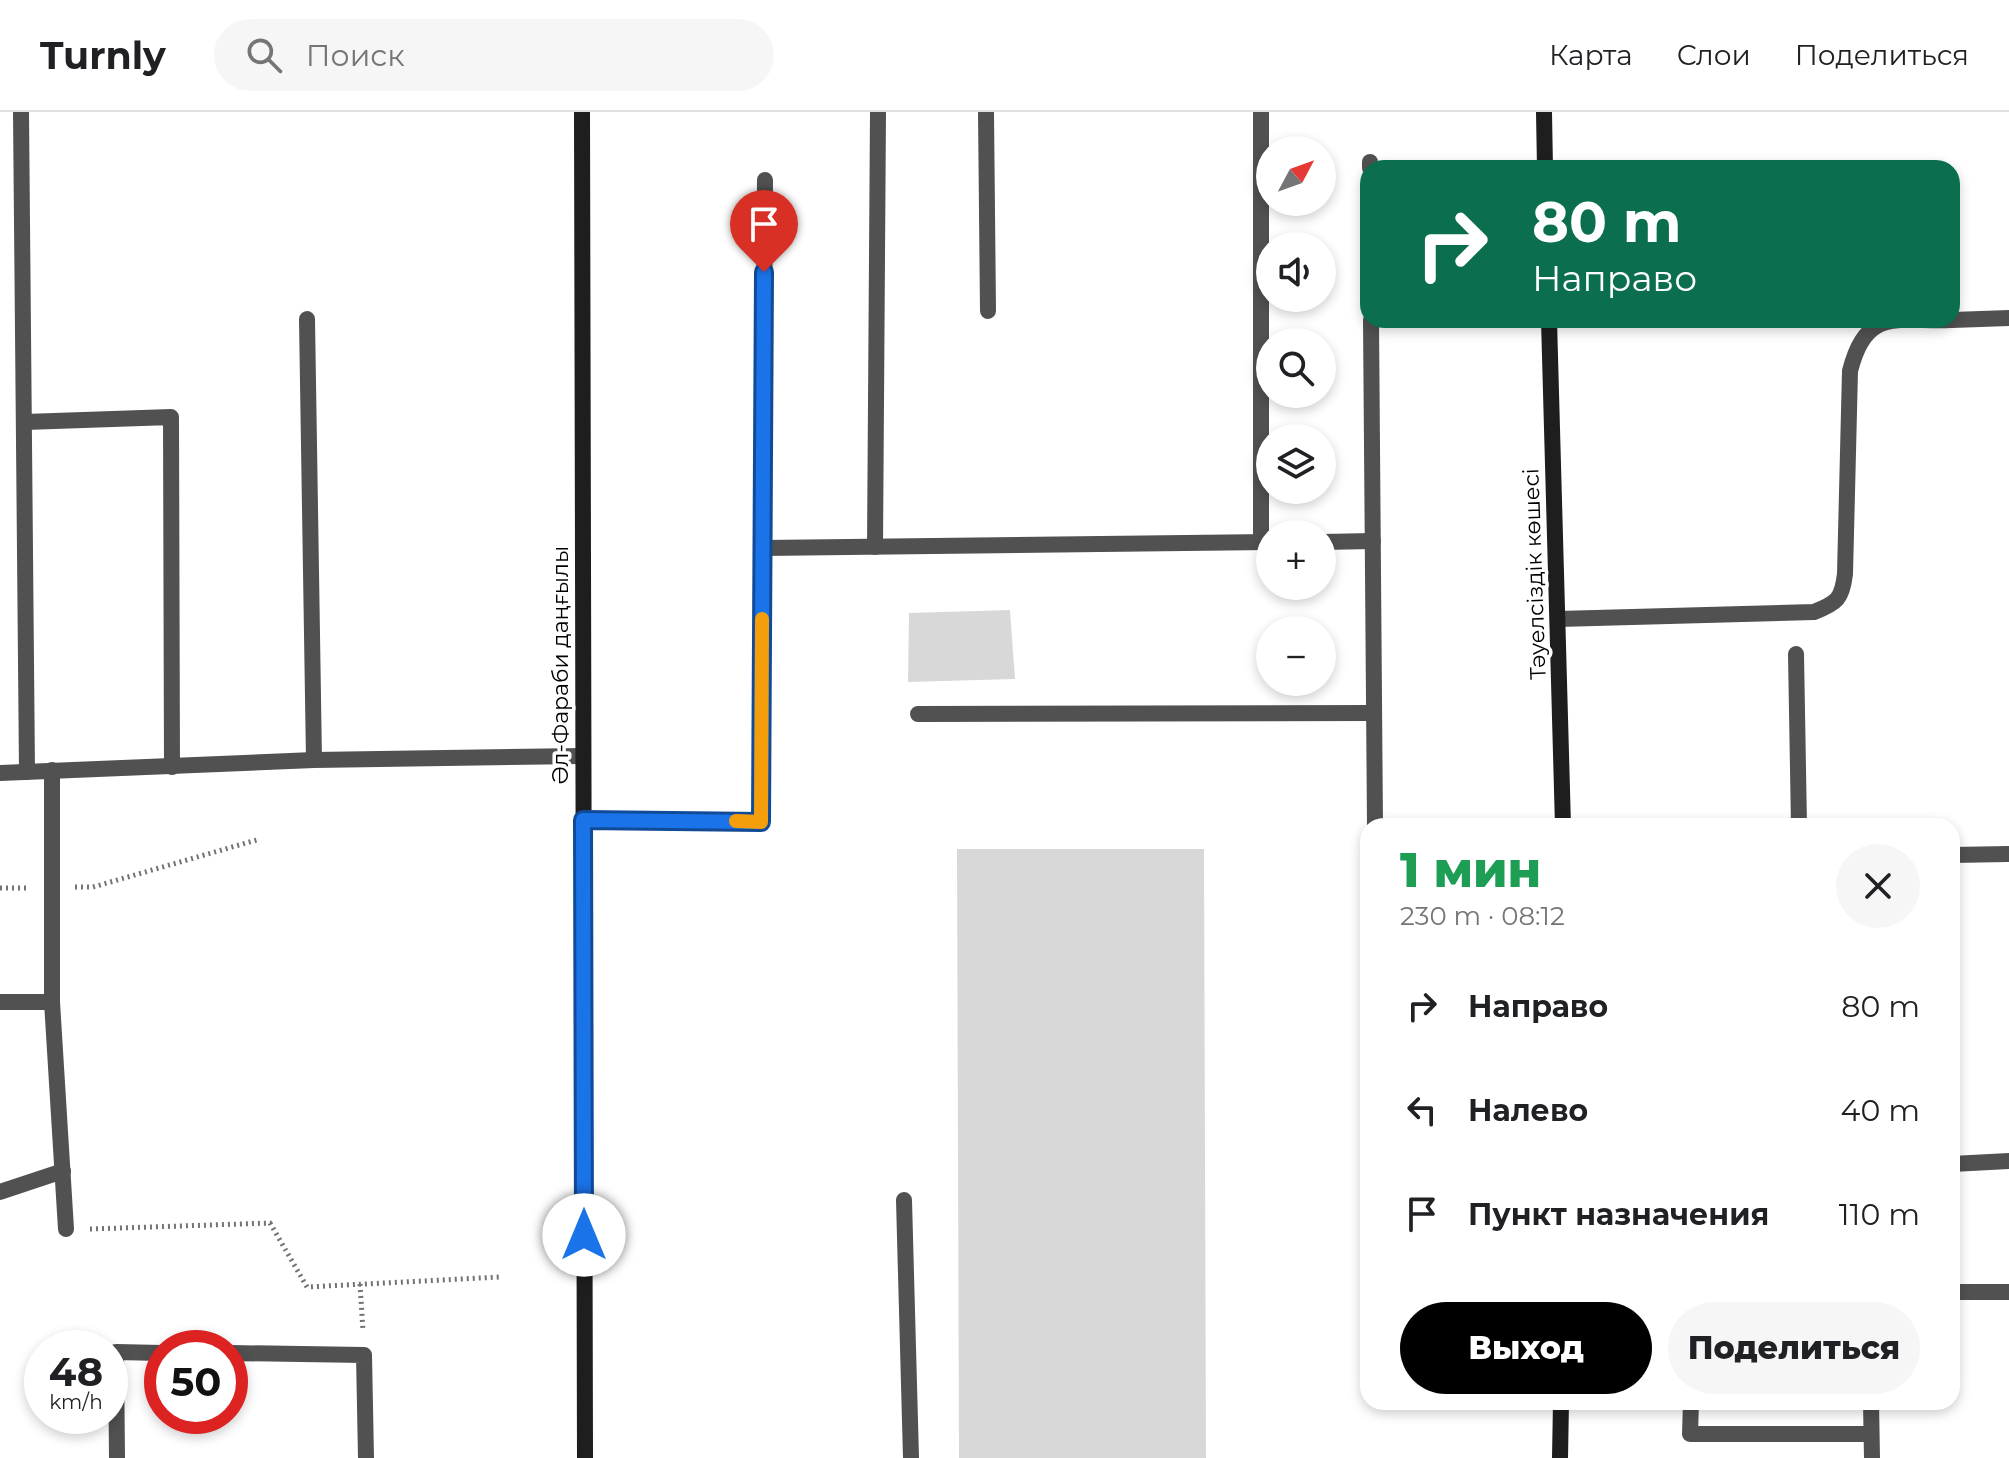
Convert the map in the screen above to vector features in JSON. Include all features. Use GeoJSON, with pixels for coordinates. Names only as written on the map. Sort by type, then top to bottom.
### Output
{"type":"FeatureCollection","features":[{"type":"Feature","properties":{"kind":"main road","name":"Әл-Фараби даңғылы"},"geometry":{"type":"LineString","coordinates":[[582,112],[585,1458]]}},
{"type":"Feature","properties":{"kind":"main road"},"geometry":{"type":"LineString","coordinates":[[1544,112],[1545,160]]}},
{"type":"Feature","properties":{"kind":"main road","name":"Тәуелсіздік көшесі"},"geometry":{"type":"LineString","coordinates":[[1549,328],[1563,818]]}},
{"type":"Feature","properties":{"kind":"main road"},"geometry":{"type":"LineString","coordinates":[[1560,1458],[1561,1410]]}},
{"type":"Feature","properties":{"kind":"street"},"geometry":{"type":"LineString","coordinates":[[21,112],[27,772]]}},
{"type":"Feature","properties":{"kind":"street"},"geometry":{"type":"LineString","coordinates":[[875,547],[878,112]]}},
{"type":"Feature","properties":{"kind":"street"},"geometry":{"type":"LineString","coordinates":[[986,112],[988,311]]}},
{"type":"Feature","properties":{"kind":"street"},"geometry":{"type":"LineString","coordinates":[[1261,112],[1266,520]]}},
{"type":"Feature","properties":{"kind":"street"},"geometry":{"type":"LineString","coordinates":[[583,820],[761,822],[765,180]]}},
{"type":"Feature","properties":{"kind":"street"},"geometry":{"type":"LineString","coordinates":[[1960,320],[2009,318]]}},
{"type":"Feature","properties":{"kind":"street"},"geometry":{"type":"LineString","coordinates":[[307,319],[314,760]]}},
{"type":"Feature","properties":{"kind":"street"},"geometry":{"type":"LineString","coordinates":[[1371,328],[1375,818]]}},
{"type":"Feature","properties":{"kind":"street"},"geometry":{"type":"LineString","coordinates":[[1558,619],[1814,612],[1832,605],[1843,592],[1845,574],[1850,371],[1855,348],[1871,328]]}},
{"type":"Feature","properties":{"kind":"street"},"geometry":{"type":"LineString","coordinates":[[25,422],[171,417],[172,767]]}},
{"type":"Feature","properties":{"kind":"street"},"geometry":{"type":"LineString","coordinates":[[1336,542],[1373,541]]}},
{"type":"Feature","properties":{"kind":"street"},"geometry":{"type":"LineString","coordinates":[[763,548],[1256,542]]}},
{"type":"Feature","properties":{"kind":"street"},"geometry":{"type":"LineString","coordinates":[[1796,654],[1799,818]]}},
{"type":"Feature","properties":{"kind":"street"},"geometry":{"type":"LineString","coordinates":[[918,714],[1374,713]]}},
{"type":"Feature","properties":{"kind":"street"},"geometry":{"type":"LineString","coordinates":[[0,773],[314,760],[582,756]]}},
{"type":"Feature","properties":{"kind":"street"},"geometry":{"type":"LineString","coordinates":[[52,770],[52,1002],[66,1229]]}},
{"type":"Feature","properties":{"kind":"street"},"geometry":{"type":"LineString","coordinates":[[1960,855],[2009,854]]}},
{"type":"Feature","properties":{"kind":"street"},"geometry":{"type":"LineString","coordinates":[[0,1002],[52,1002]]}},
{"type":"Feature","properties":{"kind":"street"},"geometry":{"type":"LineString","coordinates":[[1960,1164],[2009,1161]]}},
{"type":"Feature","properties":{"kind":"street"},"geometry":{"type":"LineString","coordinates":[[0,1192],[63,1171]]}},
{"type":"Feature","properties":{"kind":"street"},"geometry":{"type":"LineString","coordinates":[[904,1200],[911,1458]]}},
{"type":"Feature","properties":{"kind":"street"},"geometry":{"type":"LineString","coordinates":[[1960,1292],[2009,1292]]}},
{"type":"Feature","properties":{"kind":"street"},"geometry":{"type":"LineString","coordinates":[[117,1458],[116,1352],[144,1353]]}},
{"type":"Feature","properties":{"kind":"street"},"geometry":{"type":"LineString","coordinates":[[248,1353],[364,1355],[366,1458]]}},
{"type":"Feature","properties":{"kind":"street"},"geometry":{"type":"LineString","coordinates":[[1691,1410],[1690,1434],[1871,1434]]}},
{"type":"Feature","properties":{"kind":"street"},"geometry":{"type":"LineString","coordinates":[[1871,1410],[1872,1458]]}},
{"type":"Feature","properties":{"kind":"path"},"geometry":{"type":"LineString","coordinates":[[0,888],[93,887],[260,839]]}},
{"type":"Feature","properties":{"kind":"path"},"geometry":{"type":"LineString","coordinates":[[66,1229],[270,1223],[307,1287],[500,1277]]}},
{"type":"Feature","properties":{"kind":"path"},"geometry":{"type":"LineString","coordinates":[[360,1284],[364,1355]]}},
{"type":"Feature","properties":{"kind":"shaded area"},"geometry":{"type":"Polygon","coordinates":[[[1010,610],[1015,679],[908,682],[909,613],[1010,610]]]}},
{"type":"Feature","properties":{"kind":"shaded area"},"geometry":{"type":"Polygon","coordinates":[[[957,849],[1204,849],[1206,1458],[959,1458],[957,849]]]}},
{"type":"Feature","properties":{"kind":"slow traffic"},"geometry":{"type":"LineString","coordinates":[[736,821],[761,822],[762,619]]}},
{"type":"Feature","properties":{"kind":"route"},"geometry":{"type":"LineString","coordinates":[[584,1235],[583,820],[761,822],[764,272]]}}]}
